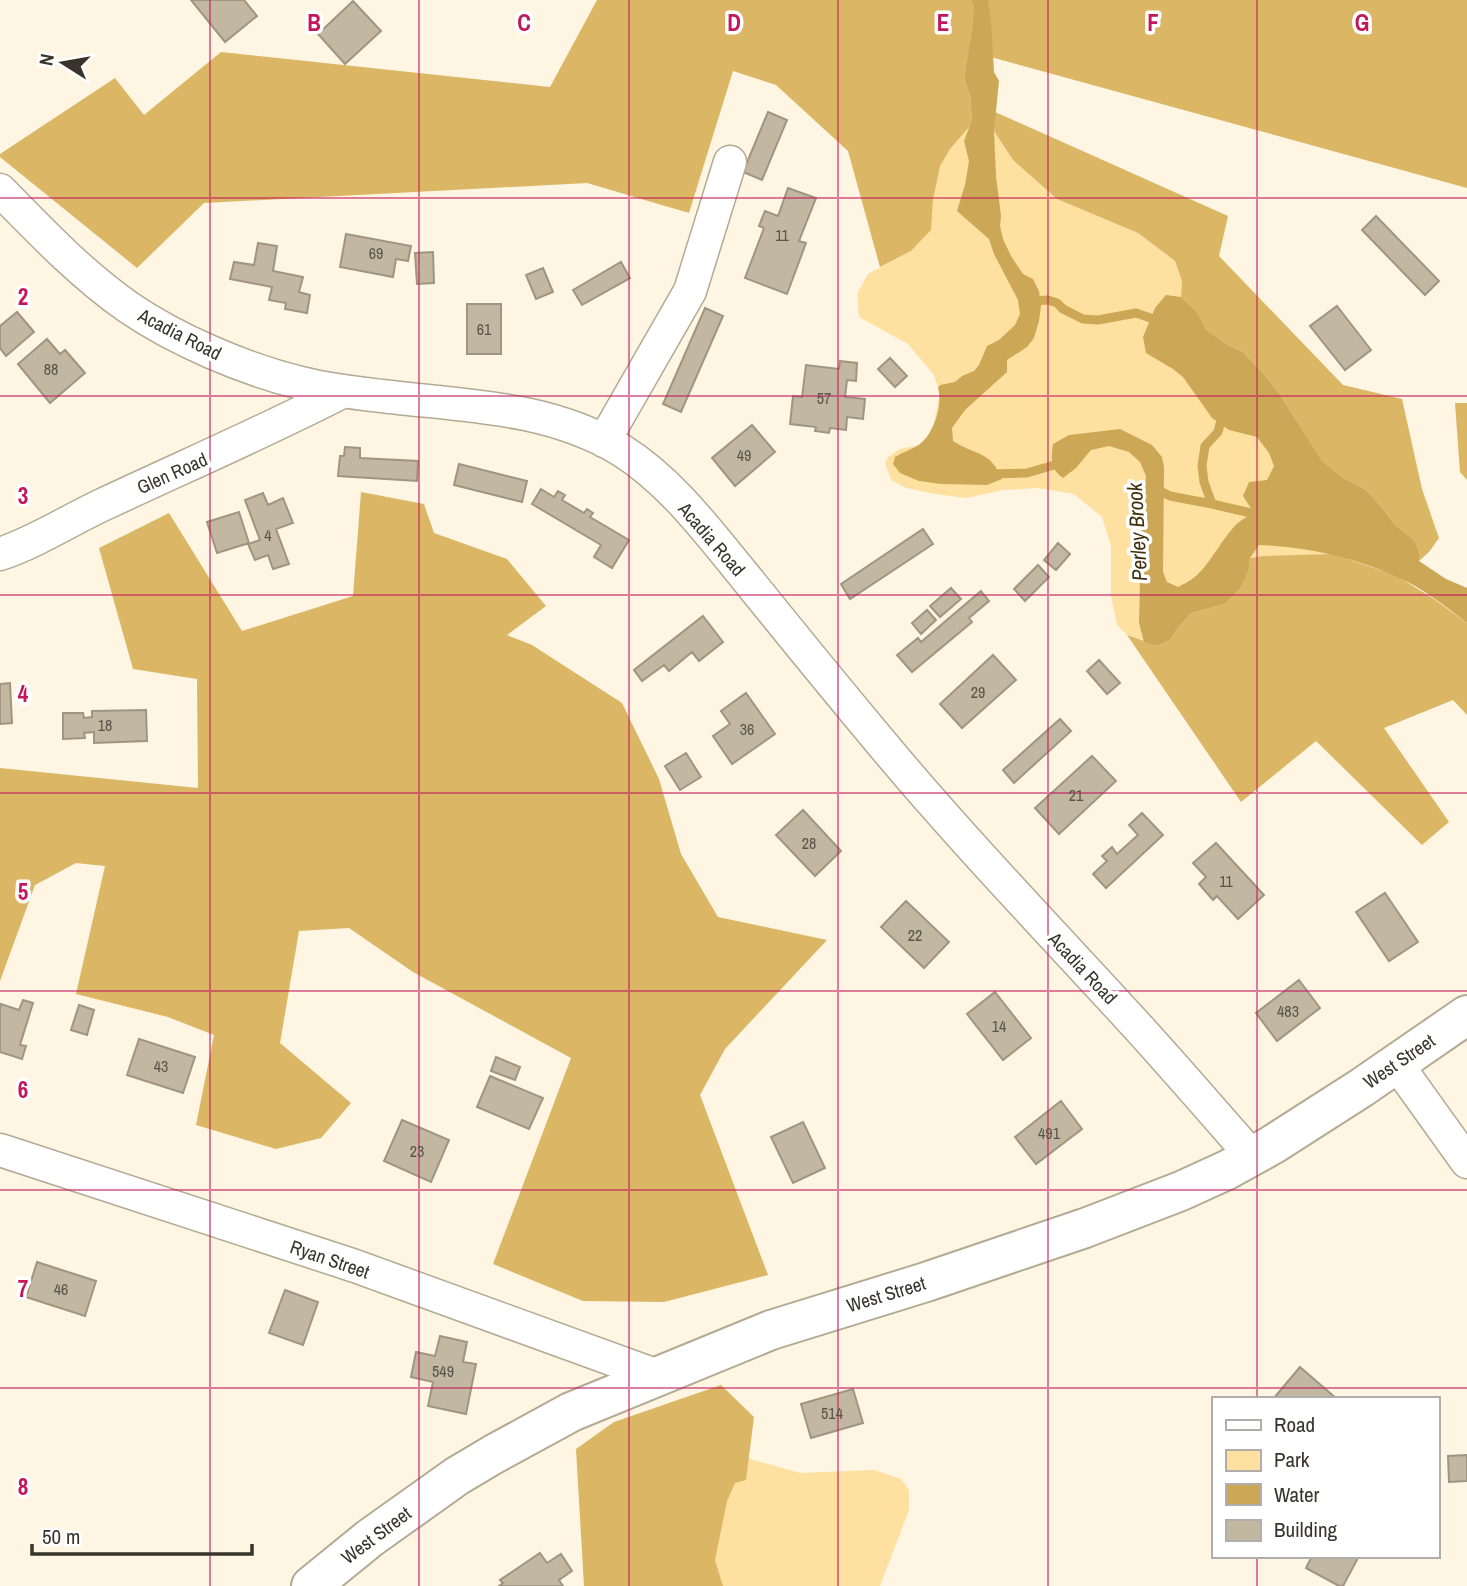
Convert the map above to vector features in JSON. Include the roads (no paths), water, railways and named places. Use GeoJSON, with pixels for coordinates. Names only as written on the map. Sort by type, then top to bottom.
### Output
{"type":"FeatureCollection","features":[{"type":"Feature","properties":{"kind":"main road","name":"West Street"},"geometry":{"type":"LineString","coordinates":[[311,1586],[381,1530],[466,1471],[571,1412],[771,1330],[926,1282],[1085,1228],[1181,1191],[1227,1170],[1317,1116],[1467,1015]]}},
{"type":"Feature","properties":{"kind":"street"},"geometry":{"type":"LineString","coordinates":[[604,441],[690,291],[730,162]]}},
{"type":"Feature","properties":{"kind":"street","name":"Acadia Road"},"geometry":{"type":"LineString","coordinates":[[0,190],[103,288],[156,324],[213,352],[301,384],[506,409],[561,423],[604,441],[639,462],[660,479],[698,520],[894,758],[998,877],[1137,1026],[1252,1156]]}},
{"type":"Feature","properties":{"kind":"street","name":"Glen Road"},"geometry":{"type":"LineString","coordinates":[[0,554],[344,391]]}},
{"type":"Feature","properties":{"kind":"street"},"geometry":{"type":"LineString","coordinates":[[1396,1063],[1467,1162]]}},
{"type":"Feature","properties":{"kind":"street","name":"Ryan Street"},"geometry":{"type":"LineString","coordinates":[[0,1150],[355,1266],[658,1376]]}},
{"type":"Feature","properties":{"kind":"water"},"geometry":{"type":"Polygon","coordinates":[[[972,0],[988,0],[994,72],[999,81],[994,131],[1000,226],[1011,256],[1023,274],[1033,279],[1039,291],[1041,306],[1034,338],[1027,347],[1007,360],[1007,372],[965,410],[952,428],[953,441],[993,463],[1002,479],[987,485],[919,481],[900,473],[893,464],[895,457],[920,444],[929,433],[938,410],[940,385],[955,382],[974,371],[987,346],[999,340],[1015,325],[1020,314],[1018,300],[989,239],[957,211],[969,161],[964,141],[972,120],[970,95],[964,78],[973,26],[972,0]]]}},
{"type":"Feature","properties":{"kind":"water"},"geometry":{"type":"Polygon","coordinates":[[[1166,295],[1181,297],[1197,313],[1206,330],[1243,352],[1279,393],[1322,461],[1343,478],[1365,489],[1395,525],[1414,540],[1419,561],[1446,579],[1467,588],[1467,623],[1423,591],[1379,569],[1329,554],[1259,545],[1250,558],[1249,570],[1240,589],[1225,604],[1191,613],[1170,640],[1158,646],[1144,642],[1139,623],[1146,476],[1140,462],[1129,452],[1109,446],[1091,450],[1076,468],[1063,478],[1052,463],[1053,444],[1069,435],[1120,429],[1152,445],[1162,457],[1164,468],[1163,572],[1167,582],[1178,587],[1197,575],[1235,526],[1249,516],[1252,510],[1243,496],[1249,482],[1267,480],[1274,466],[1269,453],[1257,437],[1229,430],[1212,418],[1183,377],[1146,353],[1143,337],[1155,308],[1166,295]]]}},
{"type":"Feature","properties":{"kind":"waterway"},"geometry":{"type":"LineString","coordinates":[[1031,301],[1048,300],[1057,303],[1083,319],[1098,320],[1136,313],[1159,321]]}},
{"type":"Feature","properties":{"kind":"waterway"},"geometry":{"type":"LineString","coordinates":[[1212,504],[1204,482],[1202,466],[1205,446],[1218,432],[1223,413]]}},
{"type":"Feature","properties":{"kind":"waterway","name":"Perley Brook"},"geometry":{"type":"LineString","coordinates":[[990,474],[1027,473],[1061,463]]}},
{"type":"Feature","properties":{"kind":"waterway"},"geometry":{"type":"LineString","coordinates":[[1156,489],[1170,496],[1260,515]]}}]}
